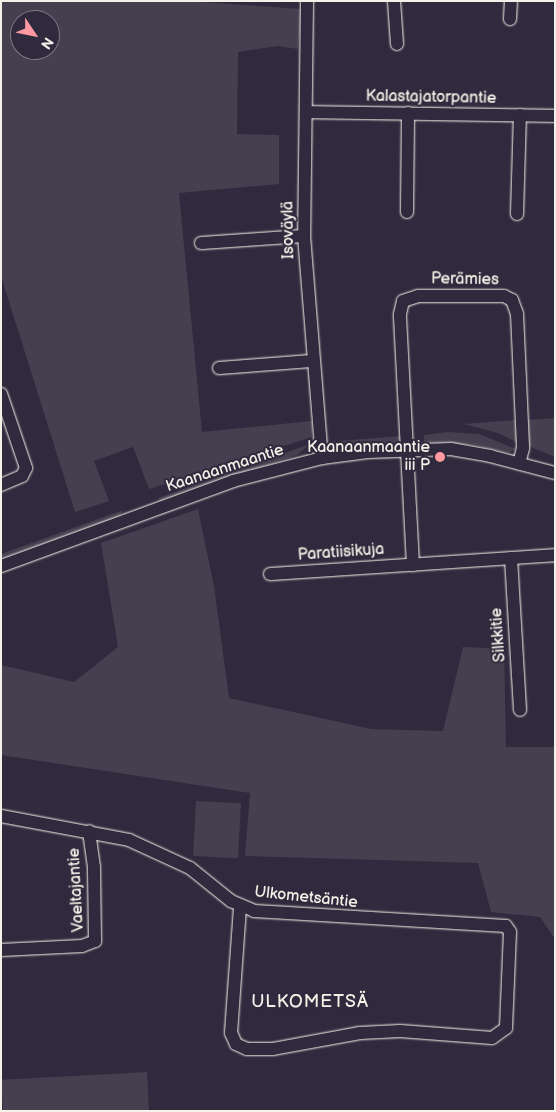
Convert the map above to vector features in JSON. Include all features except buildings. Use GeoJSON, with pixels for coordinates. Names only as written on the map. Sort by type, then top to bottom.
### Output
{"type":"FeatureCollection","features":[{"type":"Feature","properties":{"kind":"street","name":"Isoväylä"},"geometry":{"type":"LineString","coordinates":[[307,1],[304,236],[312,361],[322,458]]}},
{"type":"Feature","properties":{"kind":"street"},"geometry":{"type":"LineString","coordinates":[[394,1],[397,44]]}},
{"type":"Feature","properties":{"kind":"street"},"geometry":{"type":"LineString","coordinates":[[510,19],[511,1]]}},
{"type":"Feature","properties":{"kind":"street","name":"Kalastajatorpantie"},"geometry":{"type":"LineString","coordinates":[[306,112],[555,116]]}},
{"type":"Feature","properties":{"kind":"street"},"geometry":{"type":"LineString","coordinates":[[407,212],[408,114]]}},
{"type":"Feature","properties":{"kind":"street"},"geometry":{"type":"LineString","coordinates":[[518,214],[520,115]]}},
{"type":"Feature","properties":{"kind":"street"},"geometry":{"type":"LineString","coordinates":[[201,243],[304,236]]}},
{"type":"Feature","properties":{"kind":"street","name":"Perämies"},"geometry":{"type":"LineString","coordinates":[[409,450],[400,314],[403,301],[418,296],[504,296],[512,300],[517,314],[523,448],[519,464]]}},
{"type":"Feature","properties":{"kind":"street"},"geometry":{"type":"LineString","coordinates":[[219,368],[312,361]]}},
{"type":"Feature","properties":{"kind":"street"},"geometry":{"type":"LineString","coordinates":[[1,394],[26,468],[22,476],[1,485]]}},
{"type":"Feature","properties":{"kind":"street"},"geometry":{"type":"LineString","coordinates":[[409,450],[413,565]]}},
{"type":"Feature","properties":{"kind":"street","name":"Kaanaanmaantie"},"geometry":{"type":"LineString","coordinates":[[1,566],[233,481],[322,458],[409,450],[464,451],[555,473]]}},
{"type":"Feature","properties":{"kind":"street","name":"Paratiisikuja"},"geometry":{"type":"LineString","coordinates":[[270,574],[555,555]]}},
{"type":"Feature","properties":{"kind":"street","name":"Silkkitie"},"geometry":{"type":"LineString","coordinates":[[511,558],[520,710]]}},
{"type":"Feature","properties":{"kind":"street","name":"Ulkometsäntie"},"geometry":{"type":"LineString","coordinates":[[1,816],[129,840],[171,858],[240,906],[270,913],[497,926],[508,929],[506,1028],[497,1037],[392,1032],[327,1037],[273,1049],[247,1049],[236,1044],[231,1033],[240,906]]}},
{"type":"Feature","properties":{"kind":"street","name":"Vaeltajantie"},"geometry":{"type":"LineString","coordinates":[[1,950],[82,946],[95,941],[94,867],[89,831]]}},
{"type":"Feature","properties":{"kind":"shaded area"},"geometry":{"type":"Polygon","coordinates":[[[1,1],[186,1],[302,9],[298,49],[278,46],[238,52],[237,134],[279,135],[279,184],[179,193],[202,432],[312,421],[312,437],[149,489],[133,447],[94,461],[109,501],[75,512],[1,276],[1,1]]]}},
{"type":"Feature","properties":{"kind":"shaded area"},"geometry":{"type":"Polygon","coordinates":[[[555,418],[555,457],[528,446],[526,420],[555,418]]]}},
{"type":"Feature","properties":{"kind":"shaded area"},"geometry":{"type":"Polygon","coordinates":[[[518,420],[518,443],[498,433],[464,424],[518,420]]]}},
{"type":"Feature","properties":{"kind":"shaded area"},"geometry":{"type":"Polygon","coordinates":[[[448,432],[479,434],[516,449],[508,453],[475,445],[424,442],[424,435],[448,432]]]}},
{"type":"Feature","properties":{"kind":"shaded area"},"geometry":{"type":"Polygon","coordinates":[[[400,436],[401,439],[391,446],[339,450],[330,448],[327,442],[400,436]]]}},
{"type":"Feature","properties":{"kind":"shaded area"},"geometry":{"type":"Polygon","coordinates":[[[310,444],[297,455],[161,503],[158,498],[310,444]]]}},
{"type":"Feature","properties":{"kind":"shaded area"},"geometry":{"type":"Polygon","coordinates":[[[198,509],[214,586],[229,698],[371,729],[443,731],[463,647],[504,649],[506,747],[555,747],[555,939],[540,917],[491,912],[478,863],[245,856],[250,793],[1,755],[1,665],[74,682],[118,647],[101,543],[198,509]]]}},
{"type":"Feature","properties":{"kind":"shaded area"},"geometry":{"type":"Polygon","coordinates":[[[123,510],[119,518],[1,559],[1,554],[123,510]]]}},
{"type":"Feature","properties":{"kind":"shaded area"},"geometry":{"type":"Polygon","coordinates":[[[196,801],[241,803],[238,858],[193,856],[196,801]]]}},
{"type":"Feature","properties":{"kind":"shaded area"},"geometry":{"type":"Polygon","coordinates":[[[147,1072],[149,1111],[3,1111],[1,1080],[147,1072]]]}},
{"type":"Feature","properties":{"kind":"place","name":"Kaanaanmaantie iii P"},"geometry":{"type":"Point","coordinates":[440,457]}},
{"type":"Feature","properties":{"kind":"district","name":"ULKOMETSÄ"},"geometry":{"type":"Point","coordinates":[310,1002]}}]}
